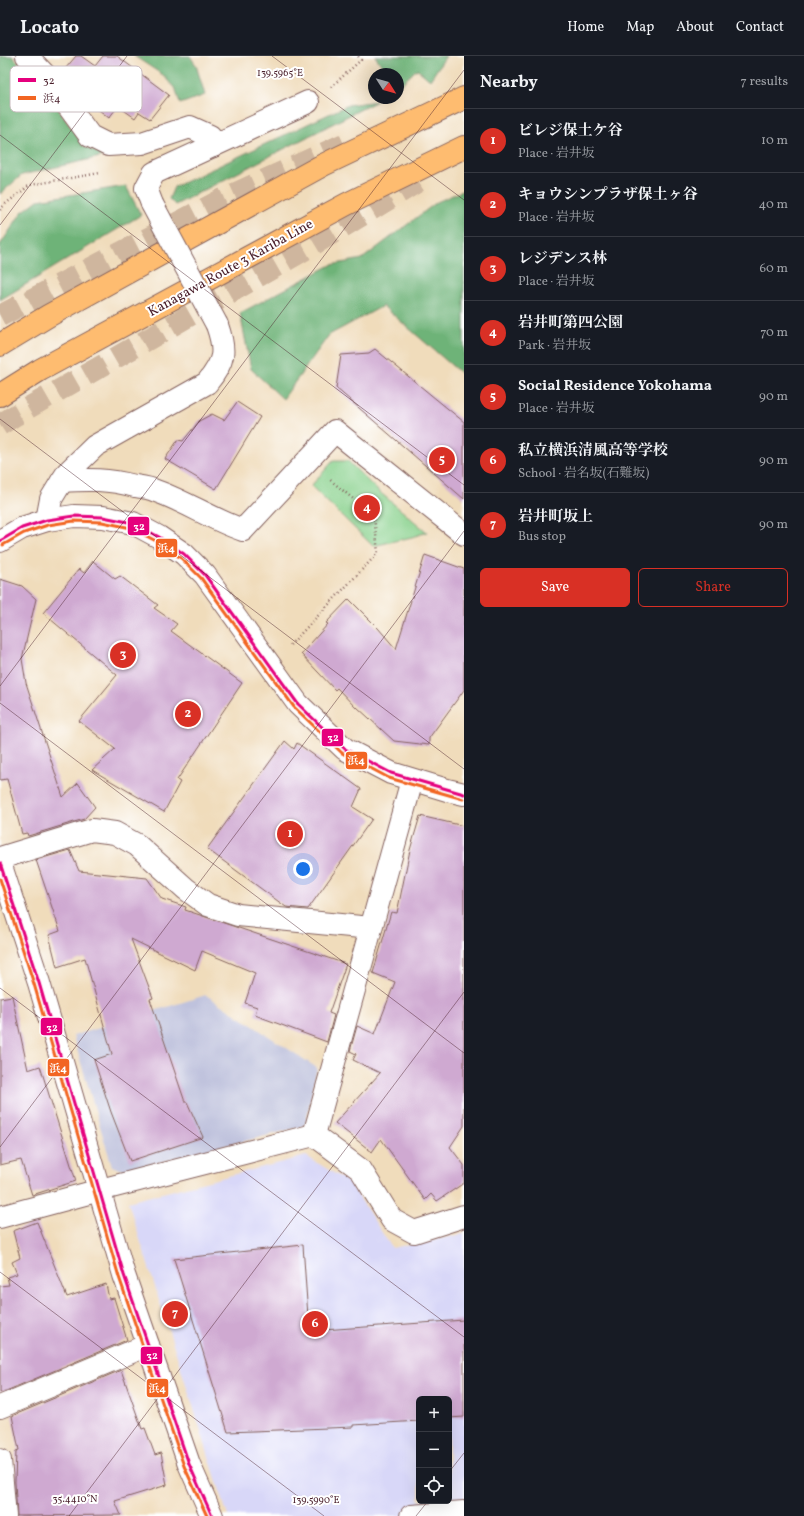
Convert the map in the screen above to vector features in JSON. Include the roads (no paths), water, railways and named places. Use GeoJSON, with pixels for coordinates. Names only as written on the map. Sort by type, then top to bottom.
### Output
{"type":"FeatureCollection","features":[{"type":"Feature","properties":{"kind":"highway"},"geometry":{"type":"LineString","coordinates":[[401,117],[464,86]]}},
{"type":"Feature","properties":{"kind":"highway"},"geometry":{"type":"LineString","coordinates":[[0,345],[55,312],[323,165],[464,98]]}},
{"type":"Feature","properties":{"kind":"highway","name":"Kanagawa Route 3 Kariba Line"},"geometry":{"type":"LineString","coordinates":[[0,395],[40,370],[347,204],[464,147]]}},
{"type":"Feature","properties":{"kind":"highway"},"geometry":{"type":"LineString","coordinates":[[427,176],[464,156]]}},
{"type":"Feature","properties":{"kind":"street"},"geometry":{"type":"LineString","coordinates":[[26,56],[36,66]]}},
{"type":"Feature","properties":{"kind":"street"},"geometry":{"type":"LineString","coordinates":[[47,520],[51,499],[67,473],[95,446],[207,383],[218,370],[223,353],[222,341],[217,325],[152,204],[146,188],[154,173],[308,102]]}},
{"type":"Feature","properties":{"kind":"street"},"geometry":{"type":"LineString","coordinates":[[72,112],[90,136],[108,145],[142,143],[190,127],[210,136],[213,146]]}},
{"type":"Feature","properties":{"kind":"street"},"geometry":{"type":"LineString","coordinates":[[62,481],[92,479],[119,482],[155,490],[222,523],[243,530],[335,431],[464,534]]}},
{"type":"Feature","properties":{"kind":"street"},"geometry":{"type":"LineString","coordinates":[[0,541],[22,528],[47,520],[74,516],[103,518],[133,523],[159,537],[184,554],[205,575],[298,704],[346,749],[391,774],[464,794]]}},
{"type":"Feature","properties":{"kind":"street"},"geometry":{"type":"LineString","coordinates":[[314,1135],[412,780]]}},
{"type":"Feature","properties":{"kind":"street"},"geometry":{"type":"LineString","coordinates":[[0,858],[92,830],[115,833],[137,845],[186,889],[208,905],[238,915],[371,928]]}},
{"type":"Feature","properties":{"kind":"street"},"geometry":{"type":"LineString","coordinates":[[0,863],[39,983],[124,1275],[189,1464],[212,1516]]}},
{"type":"Feature","properties":{"kind":"street"},"geometry":{"type":"LineString","coordinates":[[0,1217],[314,1135]]}},
{"type":"Feature","properties":{"kind":"street"},"geometry":{"type":"LineString","coordinates":[[314,1135],[361,1170],[392,1220],[414,1232],[464,1216]]}},
{"type":"Feature","properties":{"kind":"street"},"geometry":{"type":"LineString","coordinates":[[0,1406],[148,1345]]}},
{"type":"Feature","properties":{"kind":"street"},"geometry":{"type":"LineString","coordinates":[[0,1460],[5,1516]]}},
{"type":"Feature","properties":{"kind":"street"},"geometry":{"type":"LineString","coordinates":[[411,1516],[464,1512]]}},
{"type":"Feature","properties":{"kind":"tunnel"},"geometry":{"type":"LineString","coordinates":[[0,316],[223,199],[344,144]]}},
{"type":"Feature","properties":{"kind":"tunnel"},"geometry":{"type":"LineString","coordinates":[[0,425],[306,249],[427,176]]}},
{"type":"Feature","properties":{"kind":"place","name":"Social Residence Yokohama"},"geometry":{"type":"Point","coordinates":[442,460]}},
{"type":"Feature","properties":{"kind":"place","name":"岩井町第四公園"},"geometry":{"type":"Point","coordinates":[367,508]}},
{"type":"Feature","properties":{"kind":"place","name":"レジデンス林"},"geometry":{"type":"Point","coordinates":[123,655]}},
{"type":"Feature","properties":{"kind":"place","name":"キョウシンプラザ保土ヶ谷"},"geometry":{"type":"Point","coordinates":[188,714]}},
{"type":"Feature","properties":{"kind":"place","name":"ビレジ保土ケ谷"},"geometry":{"type":"Point","coordinates":[290,834]}},
{"type":"Feature","properties":{"kind":"place","name":"岩井町坂上"},"geometry":{"type":"Point","coordinates":[175,1314]}},
{"type":"Feature","properties":{"kind":"place","name":"私立横浜清風高等学校"},"geometry":{"type":"Point","coordinates":[315,1324]}}]}
